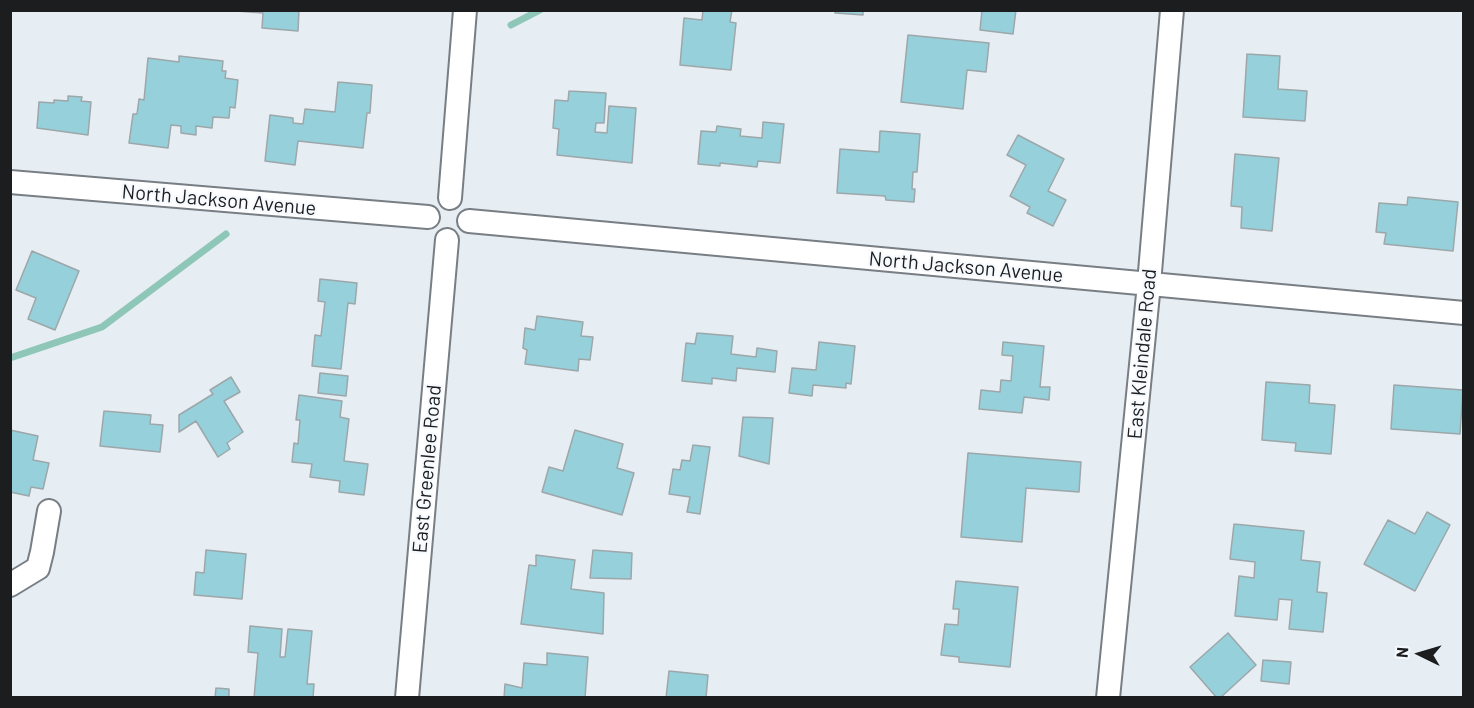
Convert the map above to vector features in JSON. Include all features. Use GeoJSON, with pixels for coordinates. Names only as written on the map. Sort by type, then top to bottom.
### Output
{"type":"FeatureCollection","features":[{"type":"Feature","properties":{"kind":"street"},"geometry":{"type":"LineString","coordinates":[[450,198],[465,10]]}},
{"type":"Feature","properties":{"kind":"street","name":"East Kleindale Road"},"geometry":{"type":"LineString","coordinates":[[1108,698],[1149,284],[1172,10]]}},
{"type":"Feature","properties":{"kind":"street","name":"North Jackson Avenue"},"geometry":{"type":"LineString","coordinates":[[10,182],[428,218]]}},
{"type":"Feature","properties":{"kind":"street"},"geometry":{"type":"LineString","coordinates":[[450,198],[462,203],[469,214],[469,221],[464,233],[447,240],[435,235],[428,218],[438,201],[450,198]]}},
{"type":"Feature","properties":{"kind":"street","name":"North Jackson Avenue"},"geometry":{"type":"LineString","coordinates":[[469,221],[1464,313]]}},
{"type":"Feature","properties":{"kind":"street","name":"East Greenlee Road"},"geometry":{"type":"LineString","coordinates":[[407,698],[447,240]]}},
{"type":"Feature","properties":{"kind":"street"},"geometry":{"type":"LineString","coordinates":[[10,585],[38,568],[49,511]]}},
{"type":"Feature","properties":{"kind":"building"},"geometry":{"type":"Polygon","coordinates":[[[299,10],[298,31],[262,28],[263,13],[236,11],[299,10]]]}},
{"type":"Feature","properties":{"kind":"building"},"geometry":{"type":"Polygon","coordinates":[[[703,10],[732,10],[730,22],[736,23],[731,70],[680,65],[684,18],[702,20],[703,10]]]}},
{"type":"Feature","properties":{"kind":"building"},"geometry":{"type":"Polygon","coordinates":[[[835,10],[863,10],[863,15],[835,13],[835,10]]]}},
{"type":"Feature","properties":{"kind":"building"},"geometry":{"type":"Polygon","coordinates":[[[982,10],[1016,10],[1013,34],[980,30],[982,10]]]}},
{"type":"Feature","properties":{"kind":"building"},"geometry":{"type":"Polygon","coordinates":[[[908,35],[989,43],[986,72],[967,70],[963,109],[901,102],[908,35]]]}},
{"type":"Feature","properties":{"kind":"building"},"geometry":{"type":"Polygon","coordinates":[[[1247,54],[1280,56],[1278,89],[1307,91],[1305,121],[1243,117],[1247,54]]]}},
{"type":"Feature","properties":{"kind":"building"},"geometry":{"type":"Polygon","coordinates":[[[179,56],[223,61],[222,71],[226,71],[225,78],[238,80],[235,108],[230,107],[229,118],[213,117],[212,128],[196,126],[196,135],[181,133],[181,126],[171,125],[168,148],[129,143],[133,114],[137,114],[139,99],[144,100],[148,58],[179,62],[179,56]]]}},
{"type":"Feature","properties":{"kind":"building"},"geometry":{"type":"Polygon","coordinates":[[[338,82],[372,85],[370,113],[367,113],[363,148],[298,141],[295,165],[265,161],[270,115],[293,118],[293,123],[303,124],[305,109],[335,112],[338,82]]]}},
{"type":"Feature","properties":{"kind":"building"},"geometry":{"type":"Polygon","coordinates":[[[569,91],[606,93],[604,123],[596,123],[595,132],[607,133],[609,106],[636,108],[632,163],[557,155],[559,129],[553,128],[555,100],[568,101],[569,91]]]}},
{"type":"Feature","properties":{"kind":"building"},"geometry":{"type":"Polygon","coordinates":[[[68,96],[82,97],[81,101],[91,102],[88,135],[37,128],[39,102],[68,101],[68,96]]]}},
{"type":"Feature","properties":{"kind":"building"},"geometry":{"type":"Polygon","coordinates":[[[763,122],[784,124],[780,163],[758,161],[757,167],[720,163],[720,166],[698,164],[701,131],[716,132],[717,126],[741,129],[740,136],[762,138],[763,122]]]}},
{"type":"Feature","properties":{"kind":"building"},"geometry":{"type":"Polygon","coordinates":[[[880,131],[920,134],[917,172],[913,172],[914,202],[886,200],[885,196],[837,193],[840,149],[879,152],[880,131]]]}},
{"type":"Feature","properties":{"kind":"building"},"geometry":{"type":"Polygon","coordinates":[[[1018,135],[1064,159],[1048,191],[1066,200],[1053,226],[1027,213],[1030,207],[1010,196],[1026,165],[1007,155],[1018,135]]]}},
{"type":"Feature","properties":{"kind":"building"},"geometry":{"type":"Polygon","coordinates":[[[1235,154],[1279,158],[1272,231],[1241,228],[1242,207],[1231,206],[1235,154]]]}},
{"type":"Feature","properties":{"kind":"building"},"geometry":{"type":"Polygon","coordinates":[[[1408,197],[1458,202],[1453,251],[1384,244],[1386,233],[1376,232],[1379,203],[1407,205],[1408,197]]]}},
{"type":"Feature","properties":{"kind":"building"},"geometry":{"type":"Polygon","coordinates":[[[32,251],[79,271],[55,330],[28,319],[36,298],[16,290],[32,251]]]}},
{"type":"Feature","properties":{"kind":"building"},"geometry":{"type":"Polygon","coordinates":[[[320,279],[357,283],[355,304],[348,303],[341,369],[312,366],[315,335],[321,336],[325,302],[318,301],[320,279]]]}},
{"type":"Feature","properties":{"kind":"building"},"geometry":{"type":"Polygon","coordinates":[[[537,316],[583,322],[581,336],[593,337],[590,360],[579,359],[578,371],[525,364],[527,350],[523,348],[525,328],[535,330],[537,316]]]}},
{"type":"Feature","properties":{"kind":"building"},"geometry":{"type":"Polygon","coordinates":[[[697,333],[733,336],[731,354],[756,357],[757,348],[777,351],[775,372],[737,368],[736,381],[712,378],[712,384],[682,381],[686,343],[695,344],[697,333]]]}},
{"type":"Feature","properties":{"kind":"building"},"geometry":{"type":"Polygon","coordinates":[[[819,342],[855,346],[851,384],[846,383],[846,388],[813,385],[812,396],[789,393],[792,368],[816,370],[819,342]]]}},
{"type":"Feature","properties":{"kind":"building"},"geometry":{"type":"Polygon","coordinates":[[[1003,342],[1044,346],[1040,387],[1050,387],[1049,400],[1024,397],[1022,413],[979,409],[981,390],[1000,392],[1001,380],[1011,381],[1013,356],[1002,355],[1003,342]]]}},
{"type":"Feature","properties":{"kind":"building"},"geometry":{"type":"Polygon","coordinates":[[[320,373],[348,376],[346,396],[318,393],[320,373]]]}},
{"type":"Feature","properties":{"kind":"building"},"geometry":{"type":"Polygon","coordinates":[[[231,377],[240,392],[224,401],[243,432],[227,443],[230,449],[218,457],[196,421],[179,432],[179,415],[213,394],[210,390],[231,377]]]}},
{"type":"Feature","properties":{"kind":"building"},"geometry":{"type":"Polygon","coordinates":[[[1266,382],[1310,385],[1309,403],[1335,405],[1331,454],[1295,451],[1296,443],[1262,440],[1266,382]]]}},
{"type":"Feature","properties":{"kind":"building"},"geometry":{"type":"Polygon","coordinates":[[[1394,385],[1463,390],[1460,434],[1391,429],[1394,385]]]}},
{"type":"Feature","properties":{"kind":"building"},"geometry":{"type":"Polygon","coordinates":[[[299,395],[342,401],[340,417],[349,419],[344,461],[368,464],[364,495],[339,492],[340,481],[310,477],[312,464],[292,462],[294,443],[298,444],[300,420],[296,420],[299,395]]]}},
{"type":"Feature","properties":{"kind":"building"},"geometry":{"type":"Polygon","coordinates":[[[104,411],[151,415],[150,424],[163,425],[160,452],[100,446],[104,411]]]}},
{"type":"Feature","properties":{"kind":"building"},"geometry":{"type":"Polygon","coordinates":[[[743,417],[773,418],[769,464],[739,456],[743,417]]]}},
{"type":"Feature","properties":{"kind":"building"},"geometry":{"type":"Polygon","coordinates":[[[10,430],[38,436],[33,460],[49,463],[43,489],[31,487],[29,496],[10,492],[10,430]]]}},
{"type":"Feature","properties":{"kind":"building"},"geometry":{"type":"Polygon","coordinates":[[[575,430],[623,444],[617,468],[634,473],[622,515],[542,492],[549,467],[563,471],[575,430]]]}},
{"type":"Feature","properties":{"kind":"building"},"geometry":{"type":"Polygon","coordinates":[[[693,445],[710,447],[700,514],[687,512],[690,497],[669,494],[673,469],[680,470],[682,460],[690,461],[693,445]]]}},
{"type":"Feature","properties":{"kind":"building"},"geometry":{"type":"Polygon","coordinates":[[[968,453],[1081,462],[1079,492],[1026,488],[1022,542],[961,537],[968,453]]]}},
{"type":"Feature","properties":{"kind":"building"},"geometry":{"type":"Polygon","coordinates":[[[1427,512],[1450,525],[1415,591],[1364,564],[1388,520],[1415,534],[1427,512]]]}},
{"type":"Feature","properties":{"kind":"building"},"geometry":{"type":"Polygon","coordinates":[[[1234,524],[1304,531],[1301,560],[1320,562],[1317,592],[1327,593],[1323,632],[1289,629],[1292,600],[1279,599],[1277,620],[1235,616],[1239,576],[1254,578],[1255,562],[1230,559],[1234,524]]]}},
{"type":"Feature","properties":{"kind":"building"},"geometry":{"type":"Polygon","coordinates":[[[206,550],[246,554],[242,599],[194,595],[196,572],[204,573],[206,550]]]}},
{"type":"Feature","properties":{"kind":"building"},"geometry":{"type":"Polygon","coordinates":[[[593,550],[632,553],[631,579],[590,578],[593,550]]]}},
{"type":"Feature","properties":{"kind":"building"},"geometry":{"type":"Polygon","coordinates":[[[536,555],[575,560],[571,589],[604,593],[603,634],[521,624],[529,565],[536,566],[536,555]]]}},
{"type":"Feature","properties":{"kind":"building"},"geometry":{"type":"Polygon","coordinates":[[[956,581],[1018,587],[1010,667],[959,662],[959,657],[941,655],[945,624],[958,625],[959,609],[953,609],[956,581]]]}},
{"type":"Feature","properties":{"kind":"building"},"geometry":{"type":"Polygon","coordinates":[[[250,626],[282,629],[280,657],[285,657],[288,629],[312,631],[307,684],[314,684],[313,698],[254,698],[258,653],[248,652],[250,626]]]}},
{"type":"Feature","properties":{"kind":"building"},"geometry":{"type":"Polygon","coordinates":[[[1228,633],[1256,665],[1220,698],[1217,698],[1190,667],[1228,633]]]}},
{"type":"Feature","properties":{"kind":"building"},"geometry":{"type":"Polygon","coordinates":[[[547,653],[588,657],[585,698],[504,698],[505,684],[522,688],[524,663],[547,665],[547,653]]]}},
{"type":"Feature","properties":{"kind":"building"},"geometry":{"type":"Polygon","coordinates":[[[1263,660],[1291,662],[1289,684],[1261,681],[1263,660]]]}},
{"type":"Feature","properties":{"kind":"building"},"geometry":{"type":"Polygon","coordinates":[[[669,671],[708,675],[706,698],[666,698],[669,671]]]}},
{"type":"Feature","properties":{"kind":"building"},"geometry":{"type":"Polygon","coordinates":[[[216,688],[229,689],[229,698],[215,698],[216,688]]]}},
{"type":"Feature","properties":{"kind":"waterway"},"geometry":{"type":"LineString","coordinates":[[511,25],[540,10]]}},
{"type":"Feature","properties":{"kind":"waterway"},"geometry":{"type":"LineString","coordinates":[[10,358],[102,327],[226,234]]}}]}
